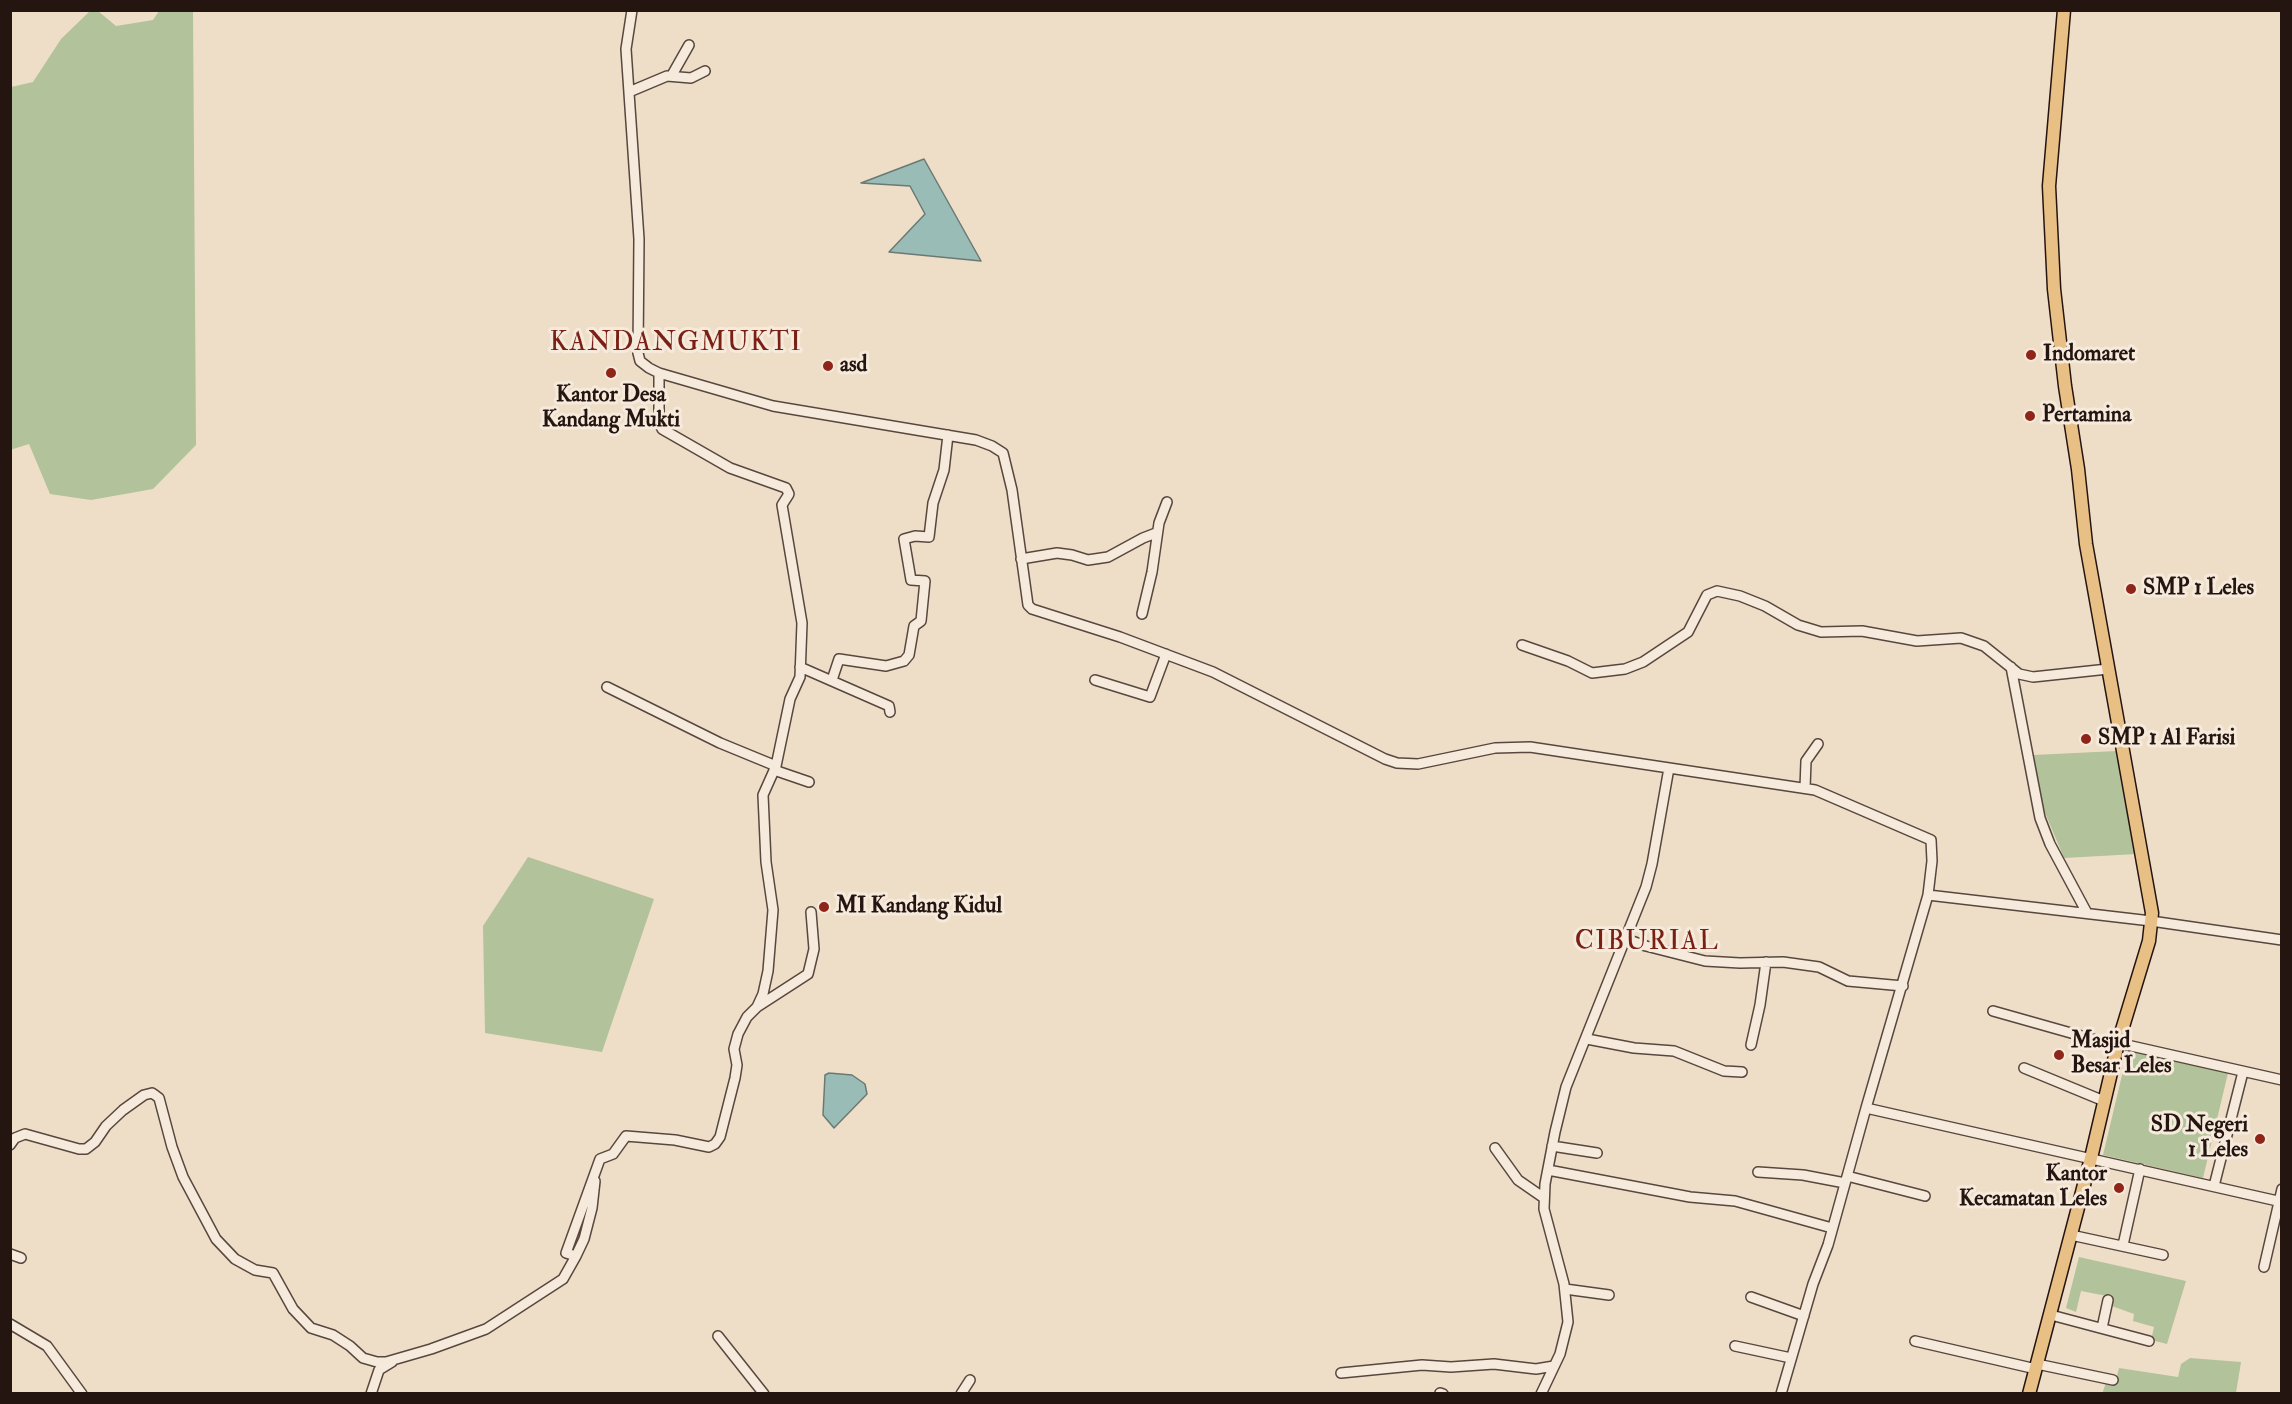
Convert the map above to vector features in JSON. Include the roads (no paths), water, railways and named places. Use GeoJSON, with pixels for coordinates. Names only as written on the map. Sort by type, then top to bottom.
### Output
{"type":"FeatureCollection","features":[{"type":"Feature","properties":{"kind":"main road"},"geometry":{"type":"LineString","coordinates":[[2029,1394],[2072,1235],[2117,1045],[2149,941],[2152,909],[2086,544],[2054,288],[2049,186],[2064,10]]}},
{"type":"Feature","properties":{"kind":"street"},"geometry":{"type":"LineString","coordinates":[[632,10],[626,49],[639,239],[638,353],[640,361],[659,373],[773,406],[948,435],[992,446],[1003,453],[1012,490],[1028,605],[1032,609],[1120,637],[1224,677],[1397,763],[1418,764],[1515,746],[1669,768],[1805,788],[1831,795],[1931,840],[1933,844],[1928,896],[1832,1228],[1781,1394]]}},
{"type":"Feature","properties":{"kind":"street"},"geometry":{"type":"LineString","coordinates":[[672,75],[689,45]]}},
{"type":"Feature","properties":{"kind":"street"},"geometry":{"type":"LineString","coordinates":[[629,92],[672,75],[691,78],[705,71]]}},
{"type":"Feature","properties":{"kind":"street"},"geometry":{"type":"LineString","coordinates":[[659,373],[659,421],[662,429],[730,468],[786,488],[789,494],[782,505],[802,623],[800,677],[786,712],[775,768],[765,789],[763,808],[766,862],[773,925],[768,971],[763,994],[757,1007]]}},
{"type":"Feature","properties":{"kind":"street"},"geometry":{"type":"LineString","coordinates":[[832,680],[839,659],[886,666],[904,661],[909,655],[914,626],[921,621],[925,581],[911,580],[904,539],[915,536],[929,537],[933,503],[944,470],[948,435]]}},
{"type":"Feature","properties":{"kind":"street"},"geometry":{"type":"LineString","coordinates":[[1142,614],[1156,546],[1156,533],[1167,502]]}},
{"type":"Feature","properties":{"kind":"street"},"geometry":{"type":"LineString","coordinates":[[1022,559],[1057,554],[1072,555],[1088,560],[1108,557],[1156,533]]}},
{"type":"Feature","properties":{"kind":"street"},"geometry":{"type":"LineString","coordinates":[[1522,645],[1568,661],[1592,674],[1625,669],[1643,662],[1688,632],[1707,595],[1717,591],[1740,596],[1765,606],[1798,625],[1821,632],[1862,630],[1917,641],[1961,638],[1984,646],[2019,674],[2033,677],[2108,669]]}},
{"type":"Feature","properties":{"kind":"street"},"geometry":{"type":"LineString","coordinates":[[1095,680],[1150,697],[1166,654]]}},
{"type":"Feature","properties":{"kind":"street"},"geometry":{"type":"LineString","coordinates":[[800,667],[889,706],[890,712]]}},
{"type":"Feature","properties":{"kind":"street"},"geometry":{"type":"LineString","coordinates":[[2012,667],[2040,818],[2050,844],[2087,913]]}},
{"type":"Feature","properties":{"kind":"street"},"geometry":{"type":"LineString","coordinates":[[607,687],[720,743],[809,782]]}},
{"type":"Feature","properties":{"kind":"street"},"geometry":{"type":"LineString","coordinates":[[1805,788],[1806,761],[1818,744]]}},
{"type":"Feature","properties":{"kind":"street"},"geometry":{"type":"LineString","coordinates":[[1541,1394],[1564,1342],[1568,1322],[1565,1289],[1545,1217],[1544,1198],[1552,1146],[1566,1087],[1646,887],[1669,768]]}},
{"type":"Feature","properties":{"kind":"street"},"geometry":{"type":"LineString","coordinates":[[1928,896],[2087,913],[2282,940]]}},
{"type":"Feature","properties":{"kind":"street"},"geometry":{"type":"LineString","coordinates":[[10,1145],[15,1138],[25,1134],[86,1149],[123,1110],[144,1095],[152,1093],[159,1098],[172,1147],[183,1177],[216,1239],[235,1259],[255,1270],[273,1273],[293,1309],[310,1328],[333,1335],[363,1358],[377,1362],[394,1360],[486,1329],[564,1279],[576,1256],[566,1253],[600,1159],[613,1154],[626,1136],[675,1140],[709,1147],[716,1144],[720,1137],[735,1078],[737,1065],[734,1049],[738,1034],[747,1017],[757,1007],[808,974],[814,949],[811,912]]}},
{"type":"Feature","properties":{"kind":"street"},"geometry":{"type":"LineString","coordinates":[[1626,939],[1705,960],[1783,962],[1819,968],[1848,981],[1903,986]]}},
{"type":"Feature","properties":{"kind":"street"},"geometry":{"type":"LineString","coordinates":[[1751,1045],[1766,962]]}},
{"type":"Feature","properties":{"kind":"street"},"geometry":{"type":"LineString","coordinates":[[1994,1011],[2117,1045],[2282,1080]]}},
{"type":"Feature","properties":{"kind":"street"},"geometry":{"type":"LineString","coordinates":[[1587,1039],[1634,1048],[1674,1051],[1724,1071],[1742,1072]]}},
{"type":"Feature","properties":{"kind":"street"},"geometry":{"type":"LineString","coordinates":[[2024,1068],[2104,1101]]}},
{"type":"Feature","properties":{"kind":"street"},"geometry":{"type":"LineString","coordinates":[[2214,1186],[2243,1072]]}},
{"type":"Feature","properties":{"kind":"street"},"geometry":{"type":"LineString","coordinates":[[1866,1108],[2280,1202]]}},
{"type":"Feature","properties":{"kind":"street"},"geometry":{"type":"LineString","coordinates":[[1552,1146],[1597,1153]]}},
{"type":"Feature","properties":{"kind":"street"},"geometry":{"type":"LineString","coordinates":[[1495,1148],[1518,1180],[1544,1198]]}},
{"type":"Feature","properties":{"kind":"street"},"geometry":{"type":"LineString","coordinates":[[2123,1245],[2140,1169]]}},
{"type":"Feature","properties":{"kind":"street"},"geometry":{"type":"LineString","coordinates":[[1548,1170],[1690,1197],[1735,1201],[1832,1228]]}},
{"type":"Feature","properties":{"kind":"street"},"geometry":{"type":"LineString","coordinates":[[1758,1172],[1846,1180],[1925,1196]]}},
{"type":"Feature","properties":{"kind":"street"},"geometry":{"type":"LineString","coordinates":[[2264,1267],[2282,1189]]}},
{"type":"Feature","properties":{"kind":"street"},"geometry":{"type":"LineString","coordinates":[[2072,1235],[2163,1255]]}},
{"type":"Feature","properties":{"kind":"street"},"geometry":{"type":"LineString","coordinates":[[10,1254],[21,1258]]}},
{"type":"Feature","properties":{"kind":"street"},"geometry":{"type":"LineString","coordinates":[[1565,1289],[1609,1295]]}},
{"type":"Feature","properties":{"kind":"street"},"geometry":{"type":"LineString","coordinates":[[1751,1297],[1804,1316]]}},
{"type":"Feature","properties":{"kind":"street"},"geometry":{"type":"LineString","coordinates":[[2102,1328],[2108,1300]]}},
{"type":"Feature","properties":{"kind":"street"},"geometry":{"type":"LineString","coordinates":[[2051,1315],[2149,1341]]}},
{"type":"Feature","properties":{"kind":"street"},"geometry":{"type":"LineString","coordinates":[[10,1324],[47,1346],[82,1394]]}},
{"type":"Feature","properties":{"kind":"street"},"geometry":{"type":"LineString","coordinates":[[718,1336],[764,1394]]}},
{"type":"Feature","properties":{"kind":"street"},"geometry":{"type":"LineString","coordinates":[[1915,1341],[2037,1367],[2113,1380]]}},
{"type":"Feature","properties":{"kind":"street"},"geometry":{"type":"LineString","coordinates":[[1735,1346],[1791,1358]]}},
{"type":"Feature","properties":{"kind":"street"},"geometry":{"type":"LineString","coordinates":[[371,1394],[379,1370],[394,1360]]}},
{"type":"Feature","properties":{"kind":"street"},"geometry":{"type":"LineString","coordinates":[[1341,1373],[1422,1365],[1451,1367],[1494,1364],[1536,1369],[1554,1366]]}},
{"type":"Feature","properties":{"kind":"street"},"geometry":{"type":"LineString","coordinates":[[961,1394],[970,1380]]}},
{"type":"Feature","properties":{"kind":"water"},"geometry":{"type":"Polygon","coordinates":[[[924,159],[981,261],[889,252],[925,214],[910,186],[861,183],[924,159]]]}},
{"type":"Feature","properties":{"kind":"water"},"geometry":{"type":"Polygon","coordinates":[[[829,1073],[852,1075],[865,1084],[867,1094],[834,1128],[823,1115],[825,1075],[829,1073]]]}},
{"type":"Feature","properties":{"kind":"place","name":"Indomaret"},"geometry":{"type":"Point","coordinates":[2031,355]}},
{"type":"Feature","properties":{"kind":"place","name":"asd"},"geometry":{"type":"Point","coordinates":[828,366]}},
{"type":"Feature","properties":{"kind":"place","name":"Kantor Desa Kandang Mukti"},"geometry":{"type":"Point","coordinates":[611,373]}},
{"type":"Feature","properties":{"kind":"place","name":"Pertamina"},"geometry":{"type":"Point","coordinates":[2030,416]}},
{"type":"Feature","properties":{"kind":"place","name":"SMP 1 Leles"},"geometry":{"type":"Point","coordinates":[2131,589]}},
{"type":"Feature","properties":{"kind":"place","name":"SMP 1 Al Farisi"},"geometry":{"type":"Point","coordinates":[2086,739]}},
{"type":"Feature","properties":{"kind":"place","name":"MI Kandang Kidul"},"geometry":{"type":"Point","coordinates":[824,907]}},
{"type":"Feature","properties":{"kind":"place","name":"Masjid Besar Leles"},"geometry":{"type":"Point","coordinates":[2059,1055]}},
{"type":"Feature","properties":{"kind":"place","name":"SD Negeri 1 Leles"},"geometry":{"type":"Point","coordinates":[2260,1139]}},
{"type":"Feature","properties":{"kind":"place","name":"Kantor Kecamatan Leles"},"geometry":{"type":"Point","coordinates":[2119,1188]}},
{"type":"Feature","properties":{"kind":"district","name":"KANDANGMUKTI"},"geometry":{"type":"Point","coordinates":[676,344]}},
{"type":"Feature","properties":{"kind":"district","name":"CIBURIAL"},"geometry":{"type":"Point","coordinates":[1647,943]}}]}
